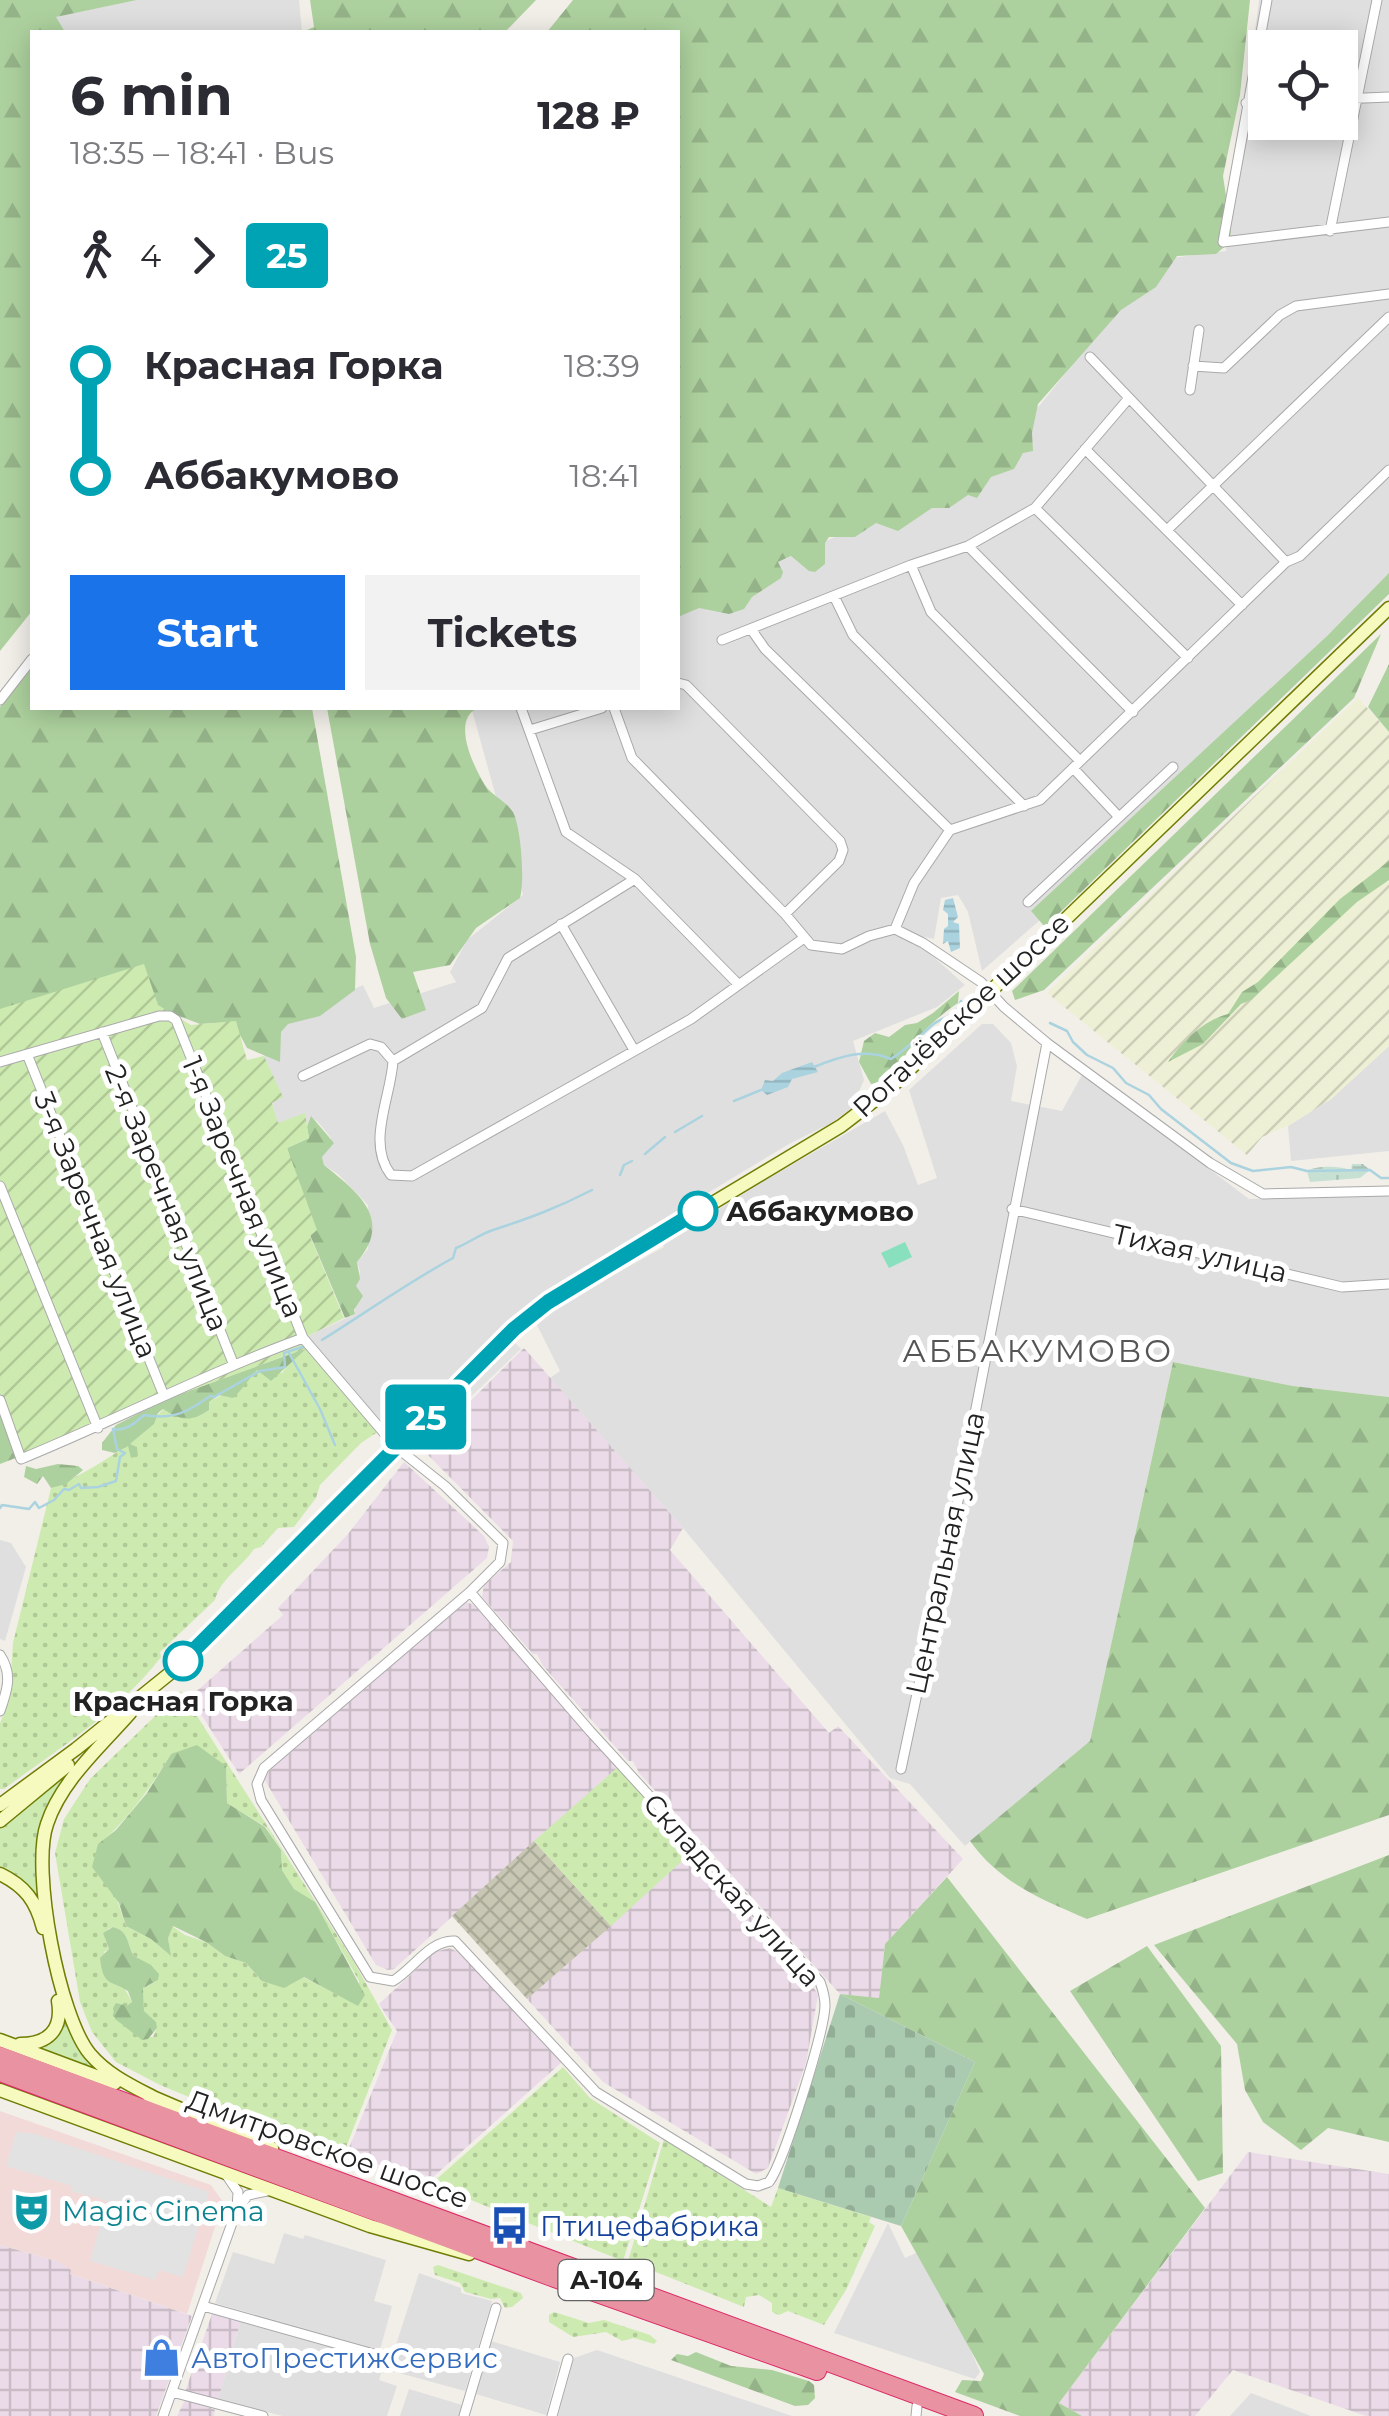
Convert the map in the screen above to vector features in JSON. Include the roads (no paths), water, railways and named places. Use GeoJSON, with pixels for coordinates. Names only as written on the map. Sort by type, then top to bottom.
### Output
{"type":"FeatureCollection","features":[{"type":"Feature","properties":{"kind":"highway","name":"Дмитровское шоссе"},"geometry":{"type":"LineString","coordinates":[[1,2046],[350,2185],[974,2416]]}},
{"type":"Feature","properties":{"kind":"highway","name":"Дмитровское шоссе"},"geometry":{"type":"LineString","coordinates":[[0,2072],[917,2411],[945,2416]]}},
{"type":"Feature","properties":{"kind":"main road","name":"Рогачёвское шоссе"},"geometry":{"type":"LineString","coordinates":[[0,1805],[174,1670],[514,1329],[548,1302],[862,1112],[888,1090],[1389,608]]}},
{"type":"Feature","properties":{"kind":"main road"},"geometry":{"type":"LineString","coordinates":[[152,2097],[108,2072],[76,2032],[66,2008],[42,1879],[42,1841],[52,1811],[72,1780],[174,1670]]}},
{"type":"Feature","properties":{"kind":"main road"},"geometry":{"type":"LineString","coordinates":[[0,1821],[130,1714]]}},
{"type":"Feature","properties":{"kind":"main road"},"geometry":{"type":"LineString","coordinates":[[0,1874],[18,1882],[36,1906],[60,2010],[58,2025],[45,2040],[1,2046]]}},
{"type":"Feature","properties":{"kind":"main road"},"geometry":{"type":"LineString","coordinates":[[1,2046],[152,2097],[350,2185]]}},
{"type":"Feature","properties":{"kind":"main road"},"geometry":{"type":"LineString","coordinates":[[0,2090],[370,2226],[548,2276]]}},
{"type":"Feature","properties":{"kind":"street"},"geometry":{"type":"LineString","coordinates":[[1266,0],[1223,242],[1389,222]]}},
{"type":"Feature","properties":{"kind":"street"},"geometry":{"type":"LineString","coordinates":[[1358,90],[1377,0]]}},
{"type":"Feature","properties":{"kind":"street"},"geometry":{"type":"LineString","coordinates":[[1358,99],[1389,97]]}},
{"type":"Feature","properties":{"kind":"street"},"geometry":{"type":"LineString","coordinates":[[1330,231],[1348,140]]}},
{"type":"Feature","properties":{"kind":"street"},"geometry":{"type":"LineString","coordinates":[[1194,366],[1224,368],[1280,315],[1296,306],[1389,294]]}},
{"type":"Feature","properties":{"kind":"street"},"geometry":{"type":"LineString","coordinates":[[1166,530],[1389,317]]}},
{"type":"Feature","properties":{"kind":"street"},"geometry":{"type":"LineString","coordinates":[[1190,390],[1199,330]]}},
{"type":"Feature","properties":{"kind":"street"},"geometry":{"type":"LineString","coordinates":[[1090,357],[1286,562]]}},
{"type":"Feature","properties":{"kind":"street"},"geometry":{"type":"LineString","coordinates":[[722,640],[968,546],[1035,508],[1129,398]]}},
{"type":"Feature","properties":{"kind":"street"},"geometry":{"type":"LineString","coordinates":[[1085,449],[1242,605]]}},
{"type":"Feature","properties":{"kind":"street"},"geometry":{"type":"LineString","coordinates":[[895,930],[914,883],[950,830],[1040,800],[1286,562],[1300,556],[1389,470]]}},
{"type":"Feature","properties":{"kind":"street"},"geometry":{"type":"LineString","coordinates":[[1035,508],[1188,658]]}},
{"type":"Feature","properties":{"kind":"street"},"geometry":{"type":"LineString","coordinates":[[968,546],[1133,712]]}},
{"type":"Feature","properties":{"kind":"street"},"geometry":{"type":"LineString","coordinates":[[911,565],[931,612],[1076,764],[1119,817]]}},
{"type":"Feature","properties":{"kind":"street"},"geometry":{"type":"LineString","coordinates":[[834,596],[853,635],[1024,806]]}},
{"type":"Feature","properties":{"kind":"street"},"geometry":{"type":"LineString","coordinates":[[751,629],[765,649],[950,830]]}},
{"type":"Feature","properties":{"kind":"street"},"geometry":{"type":"LineString","coordinates":[[0,700],[30,662]]}},
{"type":"Feature","properties":{"kind":"street"},"geometry":{"type":"LineString","coordinates":[[680,684],[686,685],[840,841],[839,861],[785,914]]}},
{"type":"Feature","properties":{"kind":"street"},"geometry":{"type":"LineString","coordinates":[[522,710],[566,832],[635,879],[738,984]]}},
{"type":"Feature","properties":{"kind":"street"},"geometry":{"type":"LineString","coordinates":[[530,730],[595,710]]}},
{"type":"Feature","properties":{"kind":"street"},"geometry":{"type":"LineString","coordinates":[[615,710],[632,758],[804,938],[822,949],[842,950],[869,936],[895,930],[935,950],[1047,1043],[1210,1163],[1263,1194],[1389,1191]]}},
{"type":"Feature","properties":{"kind":"street"},"geometry":{"type":"LineString","coordinates":[[1028,902],[1173,767]]}},
{"type":"Feature","properties":{"kind":"street"},"geometry":{"type":"LineString","coordinates":[[635,879],[508,958],[482,1008],[393,1061],[383,1107],[381,1156],[391,1176],[407,1178],[690,1019],[804,938]]}},
{"type":"Feature","properties":{"kind":"street"},"geometry":{"type":"LineString","coordinates":[[561,924],[634,1050]]}},
{"type":"Feature","properties":{"kind":"street","name":"1-я Заречная улица"},"geometry":{"type":"LineString","coordinates":[[102,1032],[170,1016],[176,1020],[303,1338],[396,1448]]}},
{"type":"Feature","properties":{"kind":"street"},"geometry":{"type":"LineString","coordinates":[[0,1062],[102,1032]]}},
{"type":"Feature","properties":{"kind":"street","name":"2-я Заречная улица"},"geometry":{"type":"LineString","coordinates":[[102,1032],[233,1364]]}},
{"type":"Feature","properties":{"kind":"street","name":"Центральная улица"},"geometry":{"type":"LineString","coordinates":[[901,1769],[1047,1043]]}},
{"type":"Feature","properties":{"kind":"street"},"geometry":{"type":"LineString","coordinates":[[303,1076],[370,1044],[381,1047],[393,1061]]}},
{"type":"Feature","properties":{"kind":"street","name":"3-я Заречная улица"},"geometry":{"type":"LineString","coordinates":[[27,1054],[164,1396]]}},
{"type":"Feature","properties":{"kind":"street"},"geometry":{"type":"LineString","coordinates":[[0,1186],[98,1428]]}},
{"type":"Feature","properties":{"kind":"street","name":"Тихая улица"},"geometry":{"type":"LineString","coordinates":[[1012,1209],[1342,1286],[1389,1284]]}},
{"type":"Feature","properties":{"kind":"street"},"geometry":{"type":"LineString","coordinates":[[0,1400],[21,1460],[233,1364],[303,1338]]}},
{"type":"Feature","properties":{"kind":"street","name":"Складская улица"},"geometry":{"type":"LineString","coordinates":[[396,1448],[445,1486],[503,1543],[500,1562],[264,1768],[256,1784],[260,1800],[370,1977],[393,1981],[441,1942],[456,1941],[596,2092],[746,2184],[764,2184],[774,2176],[811,2065],[826,2001],[820,1982],[590,1731],[470,1592]]}},
{"type":"Feature","properties":{"kind":"street"},"geometry":{"type":"LineString","coordinates":[[0,1655],[9,1678],[0,1712]]}},
{"type":"Feature","properties":{"kind":"street"},"geometry":{"type":"LineString","coordinates":[[163,2416],[237,2209],[238,2192],[223,2173]]}},
{"type":"Feature","properties":{"kind":"street"},"geometry":{"type":"LineString","coordinates":[[237,2209],[254,2192],[271,2191]]}},
{"type":"Feature","properties":{"kind":"street"},"geometry":{"type":"LineString","coordinates":[[202,2306],[388,2358]]}},
{"type":"Feature","properties":{"kind":"street"},"geometry":{"type":"LineString","coordinates":[[464,2416],[496,2308]]}},
{"type":"Feature","properties":{"kind":"street"},"geometry":{"type":"LineString","coordinates":[[552,2416],[568,2359]]}},
{"type":"Feature","properties":{"kind":"street"},"geometry":{"type":"LineString","coordinates":[[172,2392],[262,2416]]}},
{"type":"Feature","properties":{"kind":"water"},"geometry":{"type":"Polygon","coordinates":[[[953,898],[958,917],[953,922],[959,924],[960,948],[951,952],[948,941],[943,944],[948,914],[943,910],[945,900],[953,898]]]}},
{"type":"Feature","properties":{"kind":"water"},"geometry":{"type":"Polygon","coordinates":[[[812,1062],[818,1072],[792,1079],[788,1087],[767,1095],[761,1090],[765,1080],[773,1081],[782,1073],[812,1062]]]}},
{"type":"Feature","properties":{"kind":"waterway"},"geometry":{"type":"LineString","coordinates":[[814,1067],[853,1055],[891,1059],[952,1014],[961,1001]]}},
{"type":"Feature","properties":{"kind":"waterway"},"geometry":{"type":"LineString","coordinates":[[1050,1023],[1067,1031],[1087,1055],[1113,1068],[1126,1083],[1149,1095],[1161,1109],[1231,1163],[1253,1171],[1291,1167],[1307,1171],[1370,1170],[1381,1178],[1389,1178]]}},
{"type":"Feature","properties":{"kind":"waterway"},"geometry":{"type":"LineString","coordinates":[[734,1101],[761,1090]]}},
{"type":"Feature","properties":{"kind":"waterway"},"geometry":{"type":"LineString","coordinates":[[675,1132],[702,1116]]}},
{"type":"Feature","properties":{"kind":"waterway"},"geometry":{"type":"LineString","coordinates":[[645,1154],[665,1137]]}},
{"type":"Feature","properties":{"kind":"waterway"},"geometry":{"type":"LineString","coordinates":[[620,1175],[624,1165],[632,1161]]}},
{"type":"Feature","properties":{"kind":"waterway"},"geometry":{"type":"LineString","coordinates":[[322,1340],[453,1258],[456,1248],[592,1190]]}},
{"type":"Feature","properties":{"kind":"waterway"},"geometry":{"type":"LineString","coordinates":[[0,1508],[2,1505],[29,1509],[35,1502],[39,1508],[64,1489],[79,1484],[81,1488],[98,1487],[116,1481],[120,1457],[125,1453],[117,1449],[113,1429],[126,1428],[144,1415],[164,1416],[187,1410],[260,1371],[285,1367],[284,1353],[302,1347]]}},
{"type":"Feature","properties":{"kind":"waterway"},"geometry":{"type":"LineString","coordinates":[[289,1353],[335,1445]]}},
{"type":"Feature","properties":{"kind":"place","name":"Аббакумово"},"geometry":{"type":"Point","coordinates":[698,1211]}},
{"type":"Feature","properties":{"kind":"place","name":"Красная Горка"},"geometry":{"type":"Point","coordinates":[183,1661]}},
{"type":"Feature","properties":{"kind":"place","name":"Magic Cinema"},"geometry":{"type":"Point","coordinates":[32,2211]}},
{"type":"Feature","properties":{"kind":"place","name":"Птицефабрика"},"geometry":{"type":"Point","coordinates":[510,2226]}},
{"type":"Feature","properties":{"kind":"place","name":"АвтоПрестижСервис"},"geometry":{"type":"Point","coordinates":[161,2358]}},
{"type":"Feature","properties":{"kind":"district","name":"АББАКУМОВО"},"geometry":{"type":"Point","coordinates":[1038,1350]}}]}
